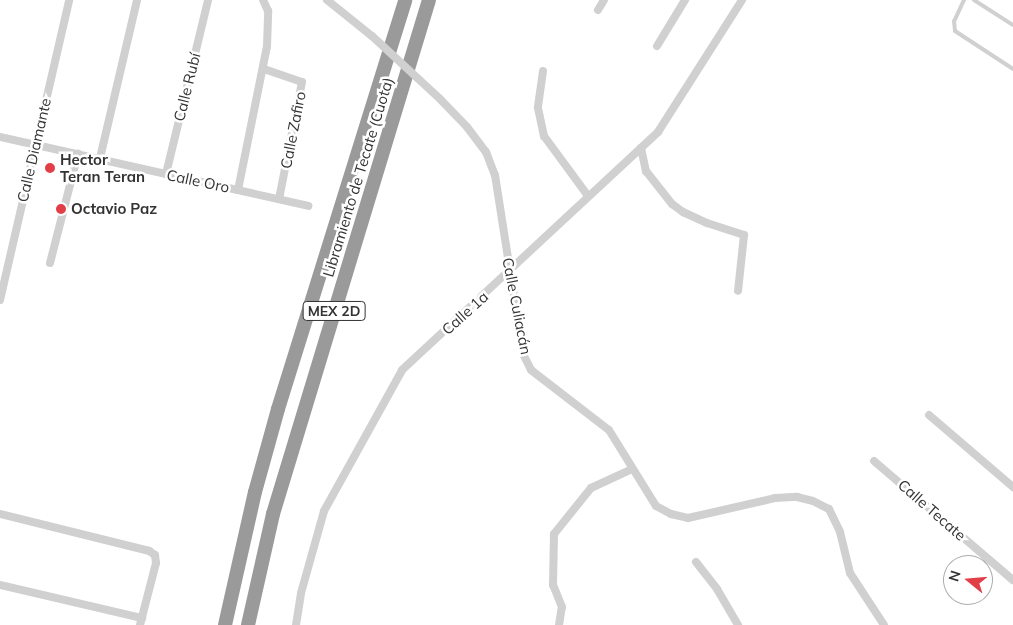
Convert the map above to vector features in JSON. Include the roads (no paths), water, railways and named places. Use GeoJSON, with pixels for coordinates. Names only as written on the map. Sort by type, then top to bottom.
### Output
{"type":"FeatureCollection","features":[{"type":"Feature","properties":{"kind":"highway","name":"Libramiento de Tecate (Cuota)"},"geometry":{"type":"LineString","coordinates":[[225,625],[252,501],[275,419],[405,0]]}},
{"type":"Feature","properties":{"kind":"highway","name":"Libramiento de Tecate (Cuota)"},"geometry":{"type":"LineString","coordinates":[[248,625],[276,504],[429,0]]}},
{"type":"Feature","properties":{"kind":"street","name":"Calle Diamante"},"geometry":{"type":"LineString","coordinates":[[0,300],[69,0]]}},
{"type":"Feature","properties":{"kind":"street"},"geometry":{"type":"LineString","coordinates":[[100,158],[137,0]]}},
{"type":"Feature","properties":{"kind":"street","name":"Calle Rubí"},"geometry":{"type":"LineString","coordinates":[[166,174],[208,0]]}},
{"type":"Feature","properties":{"kind":"street"},"geometry":{"type":"LineString","coordinates":[[238,190],[264,70],[269,22],[264,0]]}},
{"type":"Feature","properties":{"kind":"street","name":"Calle Culiacán"},"geometry":{"type":"LineString","coordinates":[[327,0],[372,36],[440,99],[467,127],[489,160],[497,186],[523,354],[532,370],[609,430],[656,506],[671,514],[688,518],[776,498],[797,497],[813,501],[829,509],[840,532],[850,573],[883,623]]}},
{"type":"Feature","properties":{"kind":"street"},"geometry":{"type":"LineString","coordinates":[[598,10],[604,0]]}},
{"type":"Feature","properties":{"kind":"street"},"geometry":{"type":"LineString","coordinates":[[657,46],[684,0]]}},
{"type":"Feature","properties":{"kind":"street","name":"Calle 1a"},"geometry":{"type":"LineString","coordinates":[[296,625],[301,593],[324,510],[402,370],[658,132],[677,105],[742,0]]}},
{"type":"Feature","properties":{"kind":"street","name":"Calle Zafiro"},"geometry":{"type":"LineString","coordinates":[[264,70],[302,82],[279,199]]}},
{"type":"Feature","properties":{"kind":"street"},"geometry":{"type":"LineString","coordinates":[[543,71],[538,108],[544,136],[588,196]]}},
{"type":"Feature","properties":{"kind":"street","name":"Calle Oro"},"geometry":{"type":"LineString","coordinates":[[0,137],[308,206]]}},
{"type":"Feature","properties":{"kind":"street"},"geometry":{"type":"LineString","coordinates":[[641,148],[646,171],[672,204],[683,212],[708,224],[744,235],[738,292]]}},
{"type":"Feature","properties":{"kind":"street"},"geometry":{"type":"LineString","coordinates":[[50,263],[78,154]]}},
{"type":"Feature","properties":{"kind":"street"},"geometry":{"type":"LineString","coordinates":[[929,415],[1013,487]]}},
{"type":"Feature","properties":{"kind":"street","name":"Calle Tecate"},"geometry":{"type":"LineString","coordinates":[[874,461],[1013,580]]}},
{"type":"Feature","properties":{"kind":"street"},"geometry":{"type":"LineString","coordinates":[[559,625],[562,607],[553,585],[554,534],[591,488],[632,470]]}},
{"type":"Feature","properties":{"kind":"street"},"geometry":{"type":"LineString","coordinates":[[0,514],[149,551],[154,555],[156,563],[141,622],[0,585]]}},
{"type":"Feature","properties":{"kind":"street"},"geometry":{"type":"LineString","coordinates":[[696,562],[717,589],[738,625]]}},
{"type":"Feature","properties":{"kind":"lane"},"geometry":{"type":"LineString","coordinates":[[964,0],[954,21],[955,31],[1013,68]]}},
{"type":"Feature","properties":{"kind":"lane"},"geometry":{"type":"LineString","coordinates":[[974,0],[1013,25]]}},
{"type":"Feature","properties":{"kind":"place","name":"Hector Teran Teran"},"geometry":{"type":"Point","coordinates":[50,168]}},
{"type":"Feature","properties":{"kind":"place","name":"Octavio Paz"},"geometry":{"type":"Point","coordinates":[61,209]}}]}
